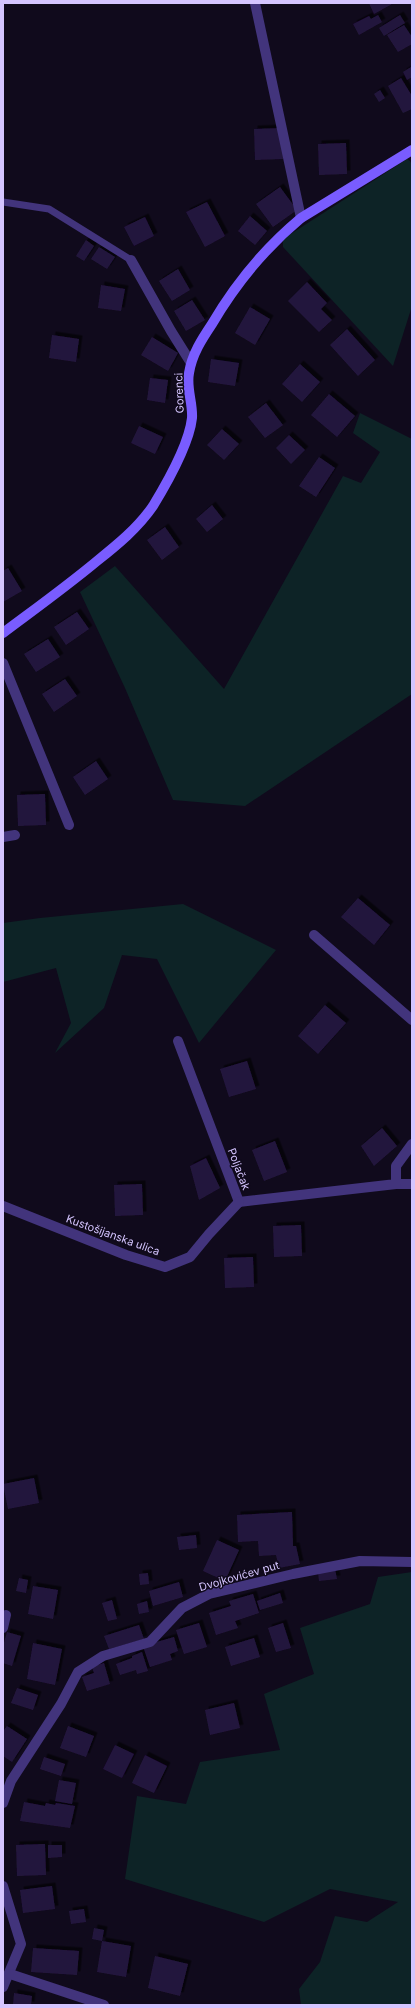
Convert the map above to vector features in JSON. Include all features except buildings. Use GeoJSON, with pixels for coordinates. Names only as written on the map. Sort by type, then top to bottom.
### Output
{"type":"FeatureCollection","features":[{"type":"Feature","properties":{"kind":"street"},"geometry":{"type":"LineString","coordinates":[[255,3],[301,218]]}},
{"type":"Feature","properties":{"kind":"street","name":"Gorenci"},"geometry":{"type":"LineString","coordinates":[[3,633],[110,551],[140,524],[153,506],[175,464],[189,430],[192,418],[188,374],[191,363],[199,345],[244,275],[284,231],[301,218],[412,150]]}},
{"type":"Feature","properties":{"kind":"street"},"geometry":{"type":"LineString","coordinates":[[131,260],[191,363]]}},
{"type":"Feature","properties":{"kind":"street"},"geometry":{"type":"LineString","coordinates":[[3,663],[69,825]]}},
{"type":"Feature","properties":{"kind":"street"},"geometry":{"type":"LineString","coordinates":[[3,837],[15,835]]}},
{"type":"Feature","properties":{"kind":"street"},"geometry":{"type":"LineString","coordinates":[[314,935],[412,1020]]}},
{"type":"Feature","properties":{"kind":"street","name":"Poljačak"},"geometry":{"type":"LineString","coordinates":[[178,1041],[239,1202],[396,1184],[412,1184]]}},
{"type":"Feature","properties":{"kind":"street"},"geometry":{"type":"LineString","coordinates":[[396,1184],[396,1166],[412,1144]]}},
{"type":"Feature","properties":{"kind":"street","name":"Kustošijanska ulica"},"geometry":{"type":"LineString","coordinates":[[3,1206],[126,1255],[165,1267],[190,1257],[239,1202]]}},
{"type":"Feature","properties":{"kind":"street","name":"Dvojkovićev put"},"geometry":{"type":"LineString","coordinates":[[3,1803],[7,1778],[61,1704],[78,1672],[103,1656],[150,1642],[182,1608],[209,1594],[300,1572],[360,1561],[412,1562]]}},
{"type":"Feature","properties":{"kind":"street"},"geometry":{"type":"LineString","coordinates":[[3,1628],[6,1615]]}},
{"type":"Feature","properties":{"kind":"street"},"geometry":{"type":"LineString","coordinates":[[3,1886],[21,1944],[10,1974],[3,1987]]}},
{"type":"Feature","properties":{"kind":"street"},"geometry":{"type":"LineString","coordinates":[[10,1974],[104,2005]]}},
{"type":"Feature","properties":{"kind":"lane"},"geometry":{"type":"LineString","coordinates":[[3,202],[49,209],[131,260]]}},
{"type":"Feature","properties":{"kind":"green space"},"geometry":{"type":"Polygon","coordinates":[[[407,159],[412,165],[412,306],[393,366],[283,247],[283,239],[407,159]]]}},
{"type":"Feature","properties":{"kind":"green space"},"geometry":{"type":"Polygon","coordinates":[[[360,413],[412,439],[412,694],[245,806],[173,800],[125,688],[80,592],[115,566],[224,689],[343,476],[361,483],[380,452],[353,433],[360,413]]]}},
{"type":"Feature","properties":{"kind":"green space"},"geometry":{"type":"Polygon","coordinates":[[[183,904],[276,950],[199,1043],[157,959],[122,955],[104,1008],[55,1053],[71,1023],[56,968],[3,982],[3,923],[183,904]]]}},
{"type":"Feature","properties":{"kind":"green space"},"geometry":{"type":"Polygon","coordinates":[[[412,1572],[412,2005],[301,2005],[299,1989],[320,1962],[335,1916],[367,1922],[398,1902],[330,1889],[264,1922],[125,1879],[137,1796],[186,1804],[200,1762],[280,1750],[264,1694],[314,1674],[300,1628],[370,1604],[378,1577],[412,1572]]]}}]}
